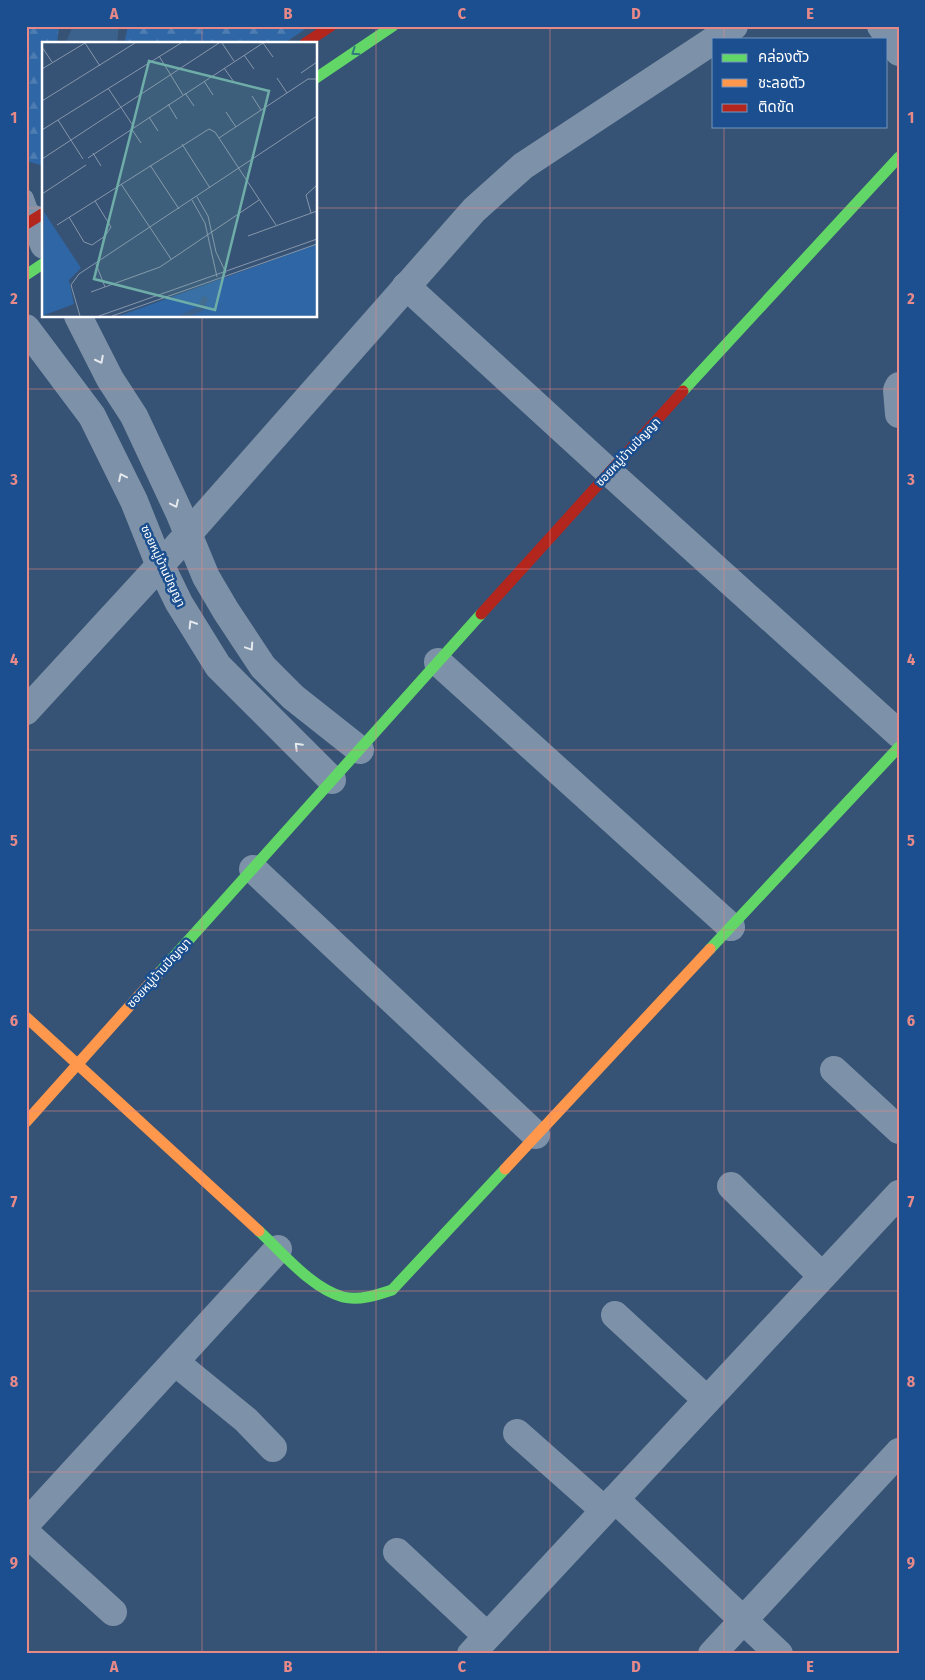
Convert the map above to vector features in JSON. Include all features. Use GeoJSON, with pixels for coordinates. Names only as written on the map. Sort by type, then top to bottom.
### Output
{"type":"FeatureCollection","features":[{"type":"Feature","properties":{"kind":"street"},"geometry":{"type":"LineString","coordinates":[[307,42],[331,26]]}},
{"type":"Feature","properties":{"kind":"street"},"geometry":{"type":"LineString","coordinates":[[318,77],[393,26]]}},
{"type":"Feature","properties":{"kind":"street"},"geometry":{"type":"LineString","coordinates":[[716,38],[734,26]]}},
{"type":"Feature","properties":{"kind":"street"},"geometry":{"type":"LineString","coordinates":[[881,26],[899,52]]}},
{"type":"Feature","properties":{"kind":"street"},"geometry":{"type":"LineString","coordinates":[[26,711],[188,535],[474,210],[523,166],[712,40]]}},
{"type":"Feature","properties":{"kind":"street","name":"ซอยหมู่บ้านปัญญา"},"geometry":{"type":"LineString","coordinates":[[26,1122],[609,472],[899,157]]}},
{"type":"Feature","properties":{"kind":"street"},"geometry":{"type":"LineString","coordinates":[[33,213],[42,239]]}},
{"type":"Feature","properties":{"kind":"street"},"geometry":{"type":"LineString","coordinates":[[26,275],[42,265]]}},
{"type":"Feature","properties":{"kind":"street"},"geometry":{"type":"LineString","coordinates":[[406,286],[899,734]]}},
{"type":"Feature","properties":{"kind":"street"},"geometry":{"type":"LineString","coordinates":[[79,318],[110,379],[134,416],[206,577],[226,611],[263,667],[293,697],[360,750]]}},
{"type":"Feature","properties":{"kind":"street","name":"ซอยหมู่บ้านปัญญา"},"geometry":{"type":"LineString","coordinates":[[26,328],[92,416],[134,501],[179,603],[218,666],[332,780]]}},
{"type":"Feature","properties":{"kind":"street"},"geometry":{"type":"LineString","coordinates":[[899,386],[897,390],[899,414]]}},
{"type":"Feature","properties":{"kind":"street"},"geometry":{"type":"LineString","coordinates":[[438,662],[731,927]]}},
{"type":"Feature","properties":{"kind":"street"},"geometry":{"type":"LineString","coordinates":[[26,1017],[317,1284],[344,1298],[370,1297],[392,1290],[899,747]]}},
{"type":"Feature","properties":{"kind":"street"},"geometry":{"type":"LineString","coordinates":[[253,869],[536,1135]]}},
{"type":"Feature","properties":{"kind":"street"},"geometry":{"type":"LineString","coordinates":[[834,1070],[899,1130]]}},
{"type":"Feature","properties":{"kind":"street"},"geometry":{"type":"LineString","coordinates":[[731,1186],[822,1276]]}},
{"type":"Feature","properties":{"kind":"street"},"geometry":{"type":"LineString","coordinates":[[397,1552],[479,1645],[899,1194]]}},
{"type":"Feature","properties":{"kind":"street"},"geometry":{"type":"LineString","coordinates":[[26,1524],[278,1249]]}},
{"type":"Feature","properties":{"kind":"street"},"geometry":{"type":"LineString","coordinates":[[615,1315],[707,1400]]}},
{"type":"Feature","properties":{"kind":"street"},"geometry":{"type":"LineString","coordinates":[[175,1362],[246,1420],[273,1448]]}},
{"type":"Feature","properties":{"kind":"street"},"geometry":{"type":"LineString","coordinates":[[517,1432],[610,1505],[743,1619],[779,1654]]}},
{"type":"Feature","properties":{"kind":"street"},"geometry":{"type":"LineString","coordinates":[[712,1654],[899,1452]]}},
{"type":"Feature","properties":{"kind":"street"},"geometry":{"type":"LineString","coordinates":[[26,1534],[113,1612]]}},
{"type":"Feature","properties":{"kind":"green space"},"geometry":{"type":"Polygon","coordinates":[[[33,26],[59,26],[57,42],[42,42],[42,165],[26,161],[26,30],[33,26]]]}},
{"type":"Feature","properties":{"kind":"green space"},"geometry":{"type":"Polygon","coordinates":[[[128,26],[310,26],[286,42],[124,42],[128,26]]]}},
{"type":"Feature","properties":{"kind":"shaded area"},"geometry":{"type":"Polygon","coordinates":[[[73,26],[119,26],[117,42],[66,42],[73,26]]]}},
{"type":"Feature","properties":{"kind":"traffic: fast"},"geometry":{"type":"LineString","coordinates":[[318,77],[393,26]]}},
{"type":"Feature","properties":{"kind":"traffic: fast"},"geometry":{"type":"LineString","coordinates":[[683,391],[899,157]]}},
{"type":"Feature","properties":{"kind":"traffic: fast"},"geometry":{"type":"LineString","coordinates":[[26,275],[42,264]]}},
{"type":"Feature","properties":{"kind":"traffic: fast"},"geometry":{"type":"LineString","coordinates":[[160,972],[481,614]]}},
{"type":"Feature","properties":{"kind":"traffic: fast"},"geometry":{"type":"LineString","coordinates":[[710,949],[899,747]]}},
{"type":"Feature","properties":{"kind":"traffic: fast"},"geometry":{"type":"LineString","coordinates":[[259,1231],[298,1269],[320,1286],[343,1297],[362,1298],[374,1295],[392,1290],[505,1169]]}},
{"type":"Feature","properties":{"kind":"traffic: slow"},"geometry":{"type":"LineString","coordinates":[[505,1169],[710,949]]}},
{"type":"Feature","properties":{"kind":"traffic: slow"},"geometry":{"type":"LineString","coordinates":[[26,1122],[160,972]]}},
{"type":"Feature","properties":{"kind":"traffic: slow"},"geometry":{"type":"LineString","coordinates":[[26,1017],[259,1231]]}},
{"type":"Feature","properties":{"kind":"traffic: jam"},"geometry":{"type":"LineString","coordinates":[[307,42],[331,26]]}},
{"type":"Feature","properties":{"kind":"traffic: jam"},"geometry":{"type":"LineString","coordinates":[[26,224],[42,214]]}},
{"type":"Feature","properties":{"kind":"traffic: jam"},"geometry":{"type":"LineString","coordinates":[[481,614],[683,391]]}}]}
